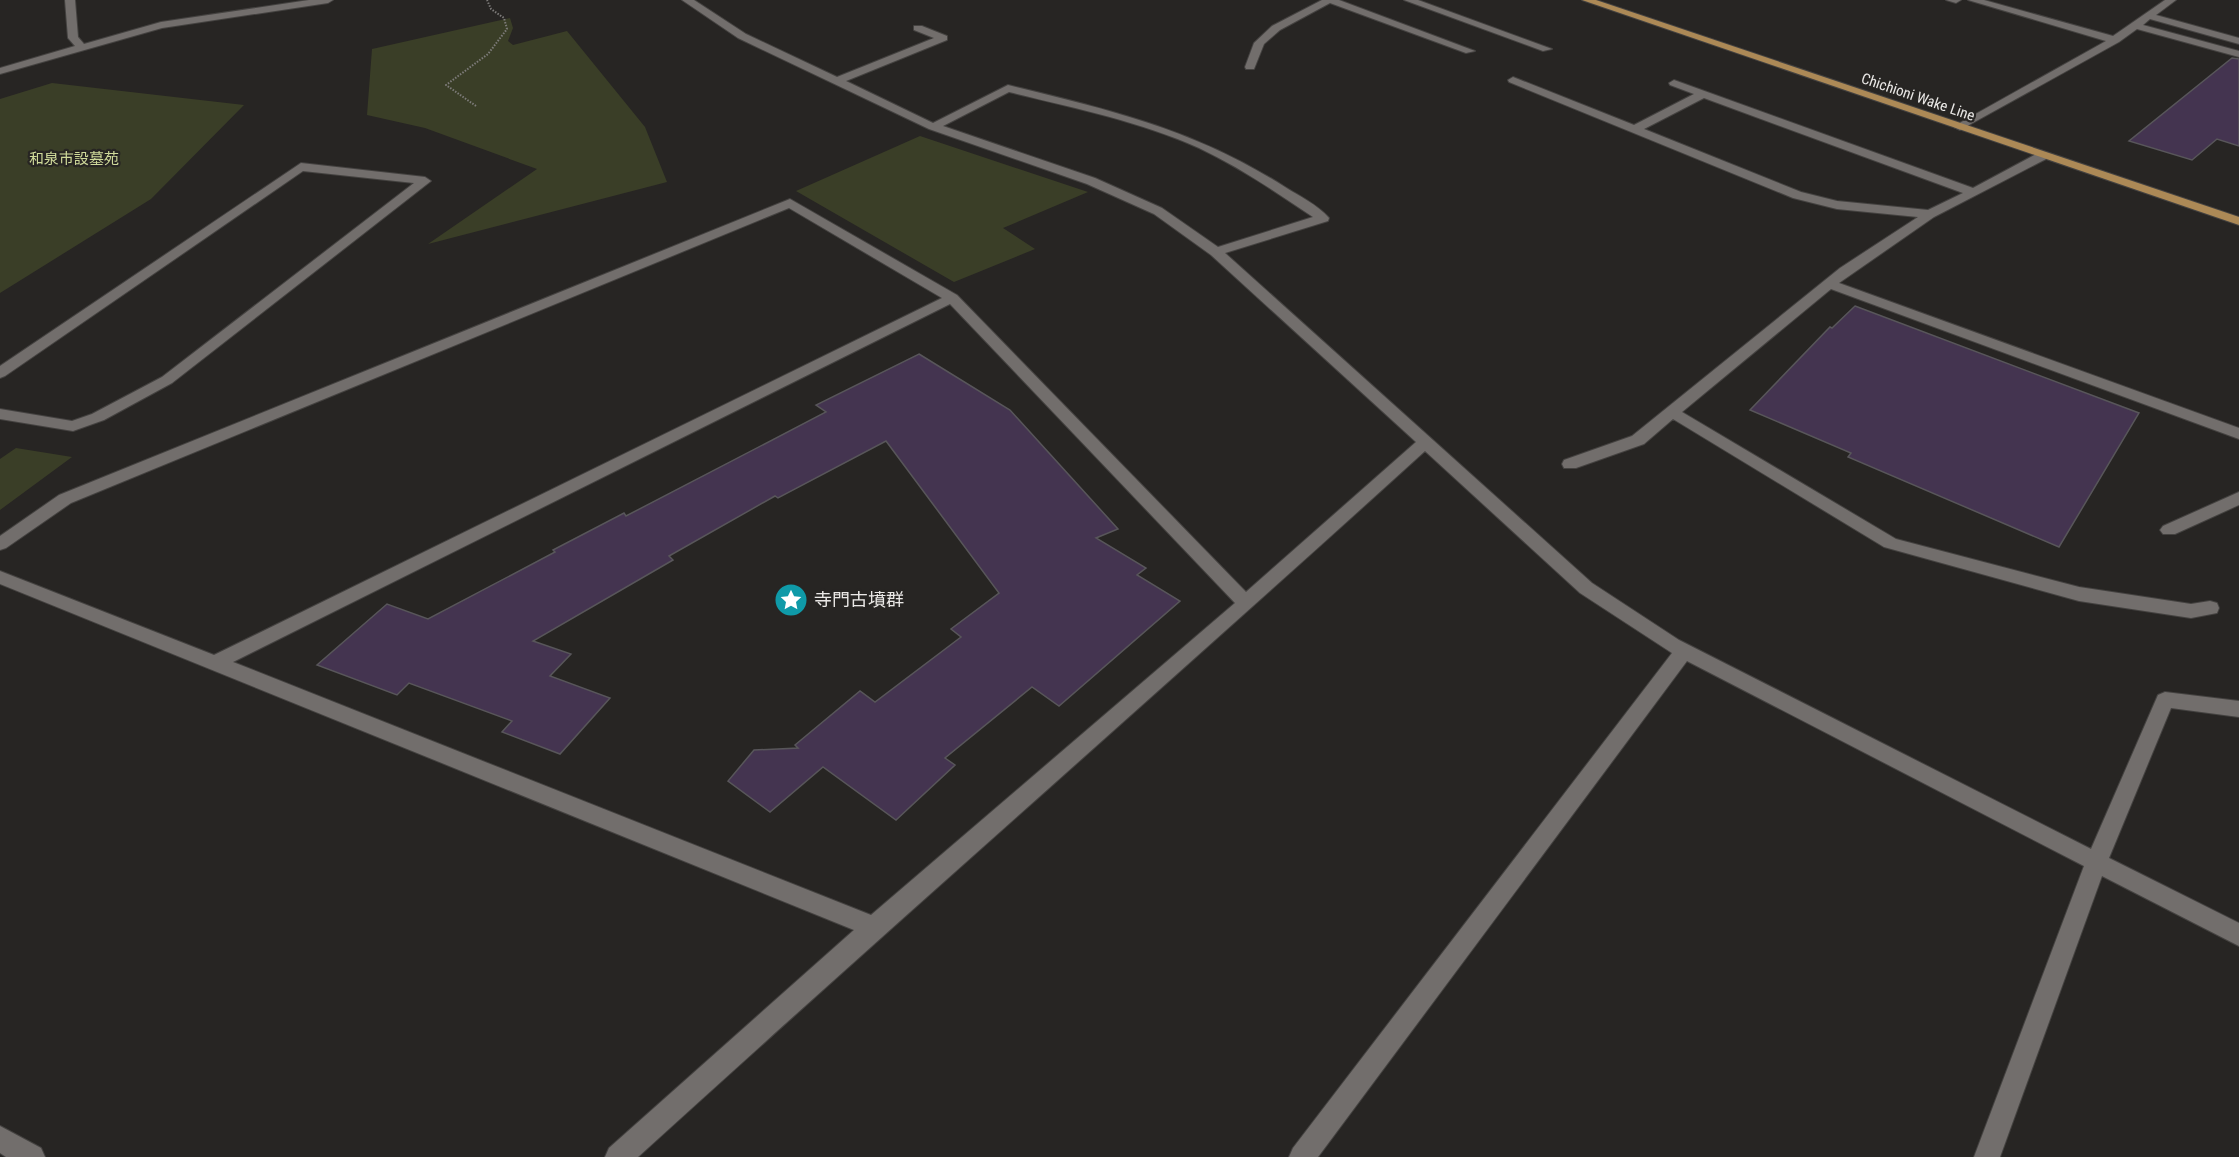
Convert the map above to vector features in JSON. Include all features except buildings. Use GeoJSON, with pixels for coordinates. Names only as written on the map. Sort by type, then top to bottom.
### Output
{"type":"FeatureCollection","features":[{"type":"Feature","properties":{"kind":"main road","name":"Chichioni Wake Line"},"geometry":{"type":"LineString","coordinates":[[1587,0],[2239,222]]}},
{"type":"Feature","properties":{"kind":"street"},"geometry":{"type":"LineString","coordinates":[[70,0],[73,38],[81,47]]}},
{"type":"Feature","properties":{"kind":"street"},"geometry":{"type":"LineString","coordinates":[[0,71],[161,25],[328,0]]}},
{"type":"Feature","properties":{"kind":"street"},"geometry":{"type":"LineString","coordinates":[[687,0],[742,36],[933,127],[1091,181],[1158,210],[1216,252],[1427,441],[1586,588],[1671,645],[2097,860],[2239,935]]}},
{"type":"Feature","properties":{"kind":"street"},"geometry":{"type":"LineString","coordinates":[[1250,67],[1255,42],[1284,23],[1329,0],[1470,51]]}},
{"type":"Feature","properties":{"kind":"street"},"geometry":{"type":"LineString","coordinates":[[1409,0],[1547,49]]}},
{"type":"Feature","properties":{"kind":"street"},"geometry":{"type":"LineString","coordinates":[[1951,0],[1956,0]]}},
{"type":"Feature","properties":{"kind":"street"},"geometry":{"type":"LineString","coordinates":[[1973,0],[2115,40]]}},
{"type":"Feature","properties":{"kind":"street"},"geometry":{"type":"LineString","coordinates":[[1960,127],[2115,40],[2171,0]]}},
{"type":"Feature","properties":{"kind":"street"},"geometry":{"type":"LineString","coordinates":[[2149,16],[2239,41]]}},
{"type":"Feature","properties":{"kind":"street"},"geometry":{"type":"LineString","coordinates":[[2137,26],[2239,54]]}},
{"type":"Feature","properties":{"kind":"street"},"geometry":{"type":"LineString","coordinates":[[836,82],[943,38],[918,28]]}},
{"type":"Feature","properties":{"kind":"street"},"geometry":{"type":"LineString","coordinates":[[1513,80],[1797,195],[1837,206],[1930,214]]}},
{"type":"Feature","properties":{"kind":"street"},"geometry":{"type":"LineString","coordinates":[[1674,83],[1974,193]]}},
{"type":"Feature","properties":{"kind":"street"},"geometry":{"type":"LineString","coordinates":[[933,127],[1008,88],[1149,125],[1200,145],[1252,170],[1323,218],[1216,252]]}},
{"type":"Feature","properties":{"kind":"street"},"geometry":{"type":"LineString","coordinates":[[1633,130],[1703,94]]}},
{"type":"Feature","properties":{"kind":"street"},"geometry":{"type":"LineString","coordinates":[[1570,464],[1638,440],[1845,271],[1930,214],[2042,156]]}},
{"type":"Feature","properties":{"kind":"street"},"geometry":{"type":"LineString","coordinates":[[0,373],[301,167],[425,181],[167,380],[98,417],[73,426],[0,414]]}},
{"type":"Feature","properties":{"kind":"street"},"geometry":{"type":"LineString","coordinates":[[0,544],[65,499],[790,203],[952,298],[1246,603]]}},
{"type":"Feature","properties":{"kind":"street"},"geometry":{"type":"LineString","coordinates":[[1830,285],[2239,434]]}},
{"type":"Feature","properties":{"kind":"street"},"geometry":{"type":"LineString","coordinates":[[214,663],[952,298]]}},
{"type":"Feature","properties":{"kind":"street"},"geometry":{"type":"LineString","coordinates":[[1671,412],[1890,543],[2079,594],[2191,611],[2210,608]]}},
{"type":"Feature","properties":{"kind":"street"},"geometry":{"type":"LineString","coordinates":[[618,1157],[874,927],[1246,603],[1427,441]]}},
{"type":"Feature","properties":{"kind":"street"},"geometry":{"type":"LineString","coordinates":[[2169,530],[2239,498]]}},
{"type":"Feature","properties":{"kind":"street"},"geometry":{"type":"LineString","coordinates":[[0,577],[874,927]]}},
{"type":"Feature","properties":{"kind":"street"},"geometry":{"type":"LineString","coordinates":[[1302,1157],[1684,651]]}},
{"type":"Feature","properties":{"kind":"street"},"geometry":{"type":"LineString","coordinates":[[1987,1157],[2097,860],[2164,700],[2239,709]]}},
{"type":"Feature","properties":{"kind":"street"},"geometry":{"type":"LineString","coordinates":[[0,1138],[32,1157]]}},
{"type":"Feature","properties":{"kind":"path"},"geometry":{"type":"LineString","coordinates":[[476,106],[446,85],[469,70],[499,43],[507,29],[504,18],[491,9],[487,0]]}},
{"type":"Feature","properties":{"kind":"green space"},"geometry":{"type":"Polygon","coordinates":[[[510,18],[513,28],[508,41],[513,45],[567,31],[645,127],[667,182],[428,244],[537,169],[425,128],[367,115],[372,49],[510,18]]]}},
{"type":"Feature","properties":{"kind":"green space","name":"和泉市設墓苑"},"geometry":{"type":"Polygon","coordinates":[[[52,83],[244,105],[151,199],[0,293],[0,99],[52,83]]]}},
{"type":"Feature","properties":{"kind":"green space"},"geometry":{"type":"Polygon","coordinates":[[[920,136],[1088,192],[1003,228],[1035,249],[954,282],[796,191],[920,136]]]}},
{"type":"Feature","properties":{"kind":"green space"},"geometry":{"type":"Polygon","coordinates":[[[16,448],[72,457],[0,510],[0,459],[16,448]]]}},
{"type":"Feature","properties":{"kind":"place","name":"寺門古墳群"},"geometry":{"type":"Point","coordinates":[791,600]}}]}
